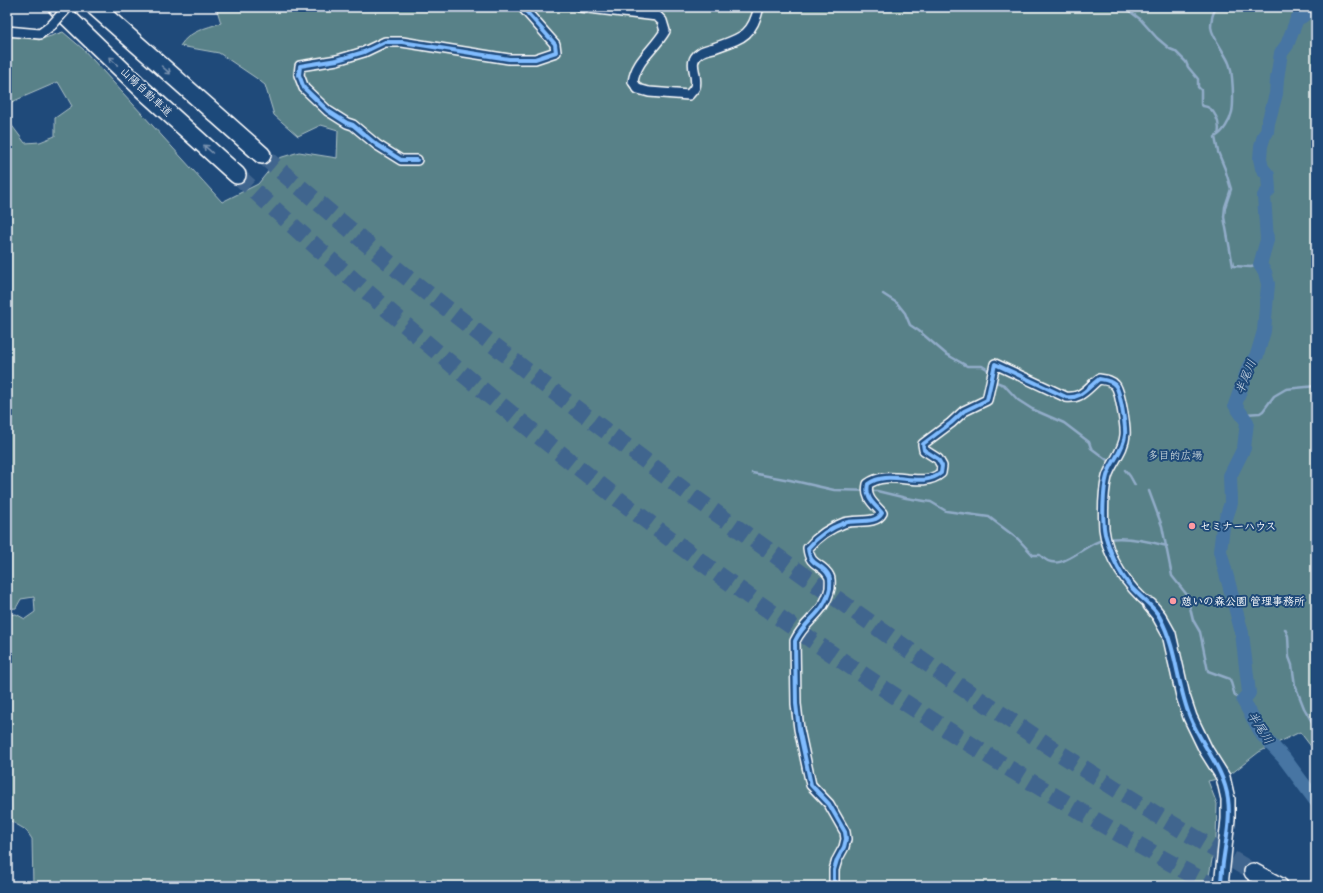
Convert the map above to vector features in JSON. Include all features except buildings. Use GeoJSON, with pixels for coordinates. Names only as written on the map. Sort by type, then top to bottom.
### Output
{"type":"FeatureCollection","features":[{"type":"Feature","properties":{"kind":"highway","name":"山陽自動車道"},"geometry":{"type":"LineString","coordinates":[[57,7],[143,90],[237,175]]}},
{"type":"Feature","properties":{"kind":"highway"},"geometry":{"type":"LineString","coordinates":[[95,7],[262,154]]}},
{"type":"Feature","properties":{"kind":"highway"},"geometry":{"type":"LineString","coordinates":[[1253,872],[1279,886]]}},
{"type":"Feature","properties":{"kind":"street"},"geometry":{"type":"LineString","coordinates":[[7,31],[40,34],[52,25],[68,7]]}},
{"type":"Feature","properties":{"kind":"street"},"geometry":{"type":"LineString","coordinates":[[417,160],[401,160],[377,145],[353,124],[347,123],[328,111],[304,88],[299,75],[300,66],[336,60],[364,52],[385,42],[402,42],[509,59],[535,59],[556,52],[555,44],[524,9],[524,7]]}},
{"type":"Feature","properties":{"kind":"street"},"geometry":{"type":"LineString","coordinates":[[580,7],[657,16],[662,21],[664,32],[659,42],[642,59],[634,74],[633,82],[638,89],[649,92],[690,95],[695,88],[696,79],[692,67],[694,59],[700,53],[738,39],[747,33],[754,25],[759,7]]}},
{"type":"Feature","properties":{"kind":"street"},"geometry":{"type":"LineString","coordinates":[[834,886],[834,870],[837,860],[844,847],[846,839],[845,832],[829,804],[811,785],[799,729],[796,704],[795,641],[802,628],[820,611],[827,598],[830,584],[830,577],[823,569],[812,561],[808,548],[815,540],[828,530],[845,523],[859,520],[874,521],[880,518],[882,513],[868,498],[866,491],[868,484],[874,479],[886,477],[918,479],[935,478],[941,473],[942,466],[938,459],[924,450],[924,444],[964,411],[987,400],[995,364],[1066,397],[1074,398],[1082,394],[1090,385],[1099,379],[1108,380],[1117,386],[1121,399],[1125,435],[1120,451],[1107,476],[1104,500],[1105,534],[1119,570],[1137,594],[1160,616],[1169,634],[1183,696],[1190,717],[1206,750],[1223,777],[1228,799],[1228,819],[1221,886]]}},
{"type":"Feature","properties":{"kind":"green space","name":"多目的広場"},"geometry":{"type":"Polygon","coordinates":[[[216,7],[1316,7],[1316,753],[1300,732],[1259,752],[1227,777],[1208,781],[1217,804],[1216,839],[1207,886],[33,886],[32,839],[26,830],[9,820],[7,821],[7,615],[16,614],[25,619],[35,612],[34,597],[21,599],[16,608],[7,609],[7,119],[25,143],[40,142],[55,136],[55,118],[72,106],[58,82],[7,104],[7,36],[12,35],[39,40],[63,32],[83,49],[222,202],[258,184],[279,158],[299,152],[337,158],[338,130],[321,125],[298,136],[274,115],[265,85],[256,78],[219,53],[180,46],[193,33],[221,23],[216,7]]]}},
{"type":"Feature","properties":{"kind":"waterway"},"geometry":{"type":"LineString","coordinates":[[1124,7],[1140,19],[1157,38],[1170,49],[1175,51],[1186,62],[1188,67],[1198,79],[1198,87],[1201,90],[1201,104],[1211,109],[1218,121],[1218,135]]}},
{"type":"Feature","properties":{"kind":"waterway"},"geometry":{"type":"LineString","coordinates":[[1217,7],[1212,16],[1211,27],[1229,63],[1233,88],[1233,108],[1231,115],[1223,130],[1215,137],[1218,152],[1231,189],[1225,207],[1224,217],[1233,266],[1251,267],[1260,265]]}},
{"type":"Feature","properties":{"kind":"waterway","name":"半尾川"},"geometry":{"type":"LineString","coordinates":[[1310,7],[1303,16],[1297,19],[1287,45],[1281,53],[1276,94],[1267,132],[1261,146],[1260,159],[1262,168],[1268,175],[1269,190],[1264,196],[1267,240],[1260,265],[1265,272],[1268,284],[1264,331],[1257,355],[1249,366],[1235,405],[1247,422],[1244,448],[1230,476],[1231,503],[1223,527],[1220,551],[1242,633],[1249,693],[1243,700],[1263,736],[1284,758],[1316,801]]}},
{"type":"Feature","properties":{"kind":"waterway"},"geometry":{"type":"LineString","coordinates":[[883,294],[897,303],[905,313],[910,325],[946,354],[967,366],[982,366],[987,369],[990,374]]}},
{"type":"Feature","properties":{"kind":"waterway"},"geometry":{"type":"LineString","coordinates":[[994,379],[996,382],[1004,385],[1018,400],[1032,409],[1064,423],[1089,442],[1091,448],[1107,460]]}},
{"type":"Feature","properties":{"kind":"waterway"},"geometry":{"type":"LineString","coordinates":[[1245,417],[1245,414],[1260,413],[1263,411],[1274,396],[1286,389],[1316,386]]}},
{"type":"Feature","properties":{"kind":"waterway"},"geometry":{"type":"LineString","coordinates":[[1125,470],[1135,485]]}},
{"type":"Feature","properties":{"kind":"waterway"},"geometry":{"type":"LineString","coordinates":[[752,473],[834,490],[877,491],[931,502],[946,511],[989,517],[1018,539],[1033,555],[1040,555],[1048,561],[1063,561],[1087,547],[1103,540]]}},
{"type":"Feature","properties":{"kind":"waterway"},"geometry":{"type":"LineString","coordinates":[[1149,491],[1162,526],[1172,576],[1187,595],[1193,620],[1200,632],[1208,671],[1230,679],[1235,696],[1243,700]]}},
{"type":"Feature","properties":{"kind":"waterway"},"geometry":{"type":"LineString","coordinates":[[1108,539],[1130,539],[1167,546]]}},
{"type":"Feature","properties":{"kind":"waterway"},"geometry":{"type":"LineString","coordinates":[[1285,629],[1288,636],[1289,657],[1292,665],[1295,685],[1304,708],[1316,729]]}},
{"type":"Feature","properties":{"kind":"tunnel"},"geometry":{"type":"LineString","coordinates":[[262,155],[399,271],[541,382],[688,493],[958,685],[1058,752],[1157,815],[1253,872]]}},
{"type":"Feature","properties":{"kind":"tunnel"},"geometry":{"type":"LineString","coordinates":[[237,175],[356,282],[477,386],[656,528],[756,602],[946,729],[1034,784],[1213,886]]}},
{"type":"Feature","properties":{"kind":"cycle path"},"geometry":{"type":"LineString","coordinates":[[417,160],[401,160],[377,145],[353,125],[328,111],[304,88],[299,75],[300,66],[337,60],[364,52],[385,42],[402,42],[509,59],[535,59],[556,52],[555,44],[524,9],[524,7]]}},
{"type":"Feature","properties":{"kind":"cycle path"},"geometry":{"type":"LineString","coordinates":[[834,886],[834,870],[837,860],[844,847],[846,839],[845,832],[829,804],[811,785],[799,729],[796,704],[795,641],[799,633],[824,604],[830,588],[829,576],[811,559],[808,548],[820,536],[839,525],[849,522],[871,520],[879,517],[882,513],[869,497],[867,489],[868,484],[885,478],[924,480],[933,478],[941,473],[942,466],[938,459],[924,450],[923,444],[964,411],[987,400],[995,364],[1066,397],[1080,395],[1099,379],[1107,380],[1117,388],[1125,425],[1125,435],[1122,446],[1107,476],[1103,513],[1105,534],[1117,567],[1132,588],[1156,611],[1166,630],[1190,717],[1217,767],[1226,788],[1229,820],[1221,875],[1221,886]]}},
{"type":"Feature","properties":{"kind":"place","name":"セミナーハウス"},"geometry":{"type":"Point","coordinates":[1192,526]}},
{"type":"Feature","properties":{"kind":"place","name":"憩いの森公園 管理事務所"},"geometry":{"type":"Point","coordinates":[1173,601]}}]}
